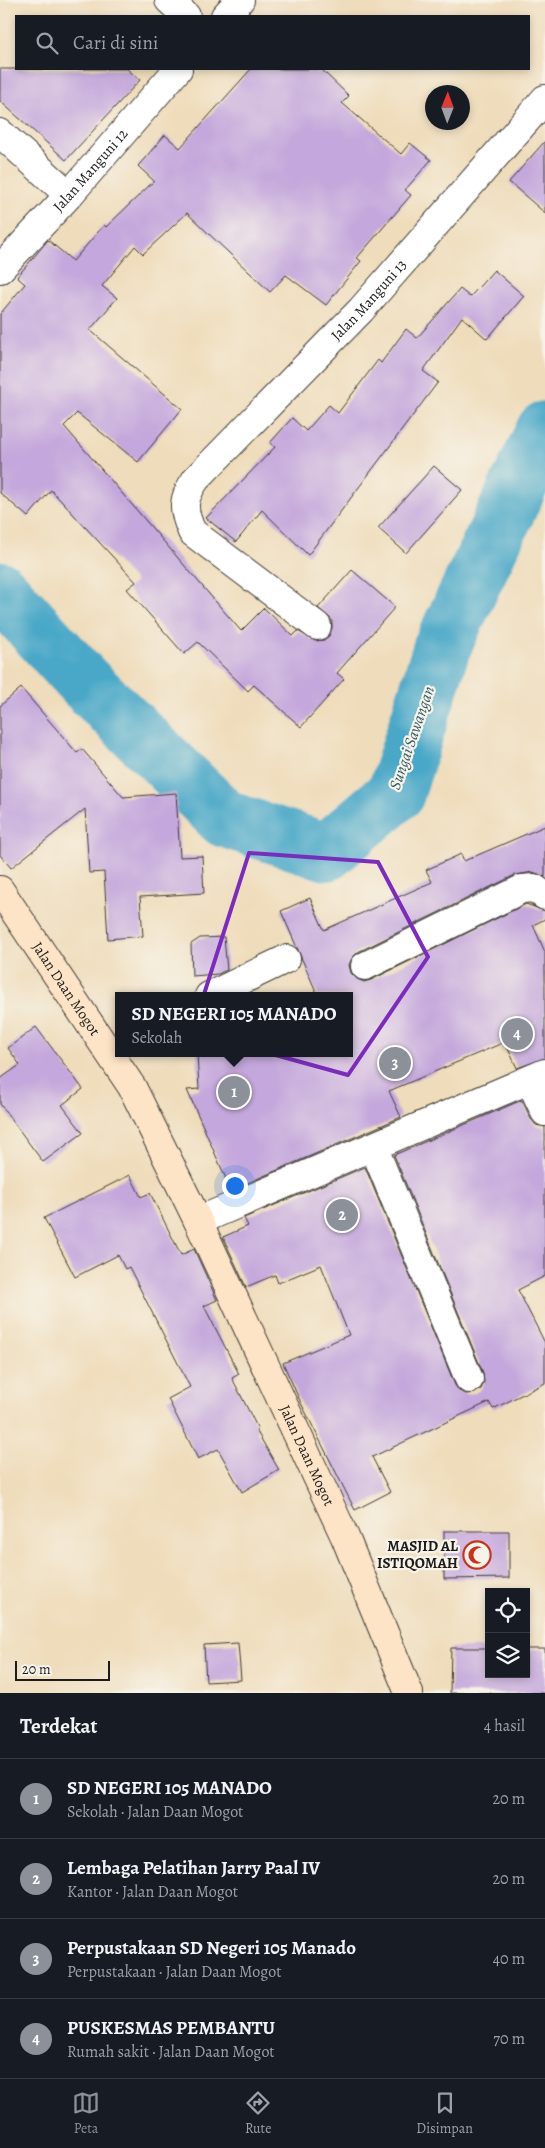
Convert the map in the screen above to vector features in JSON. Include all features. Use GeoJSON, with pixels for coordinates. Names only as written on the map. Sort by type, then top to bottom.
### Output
{"type":"FeatureCollection","features":[{"type":"Feature","properties":{"kind":"main road","name":"Jalan Daan Mogot"},"geometry":{"type":"LineString","coordinates":[[0,890],[111,1042]]}},
{"type":"Feature","properties":{"kind":"main road","name":"Jalan Daan Mogot"},"geometry":{"type":"LineString","coordinates":[[118,1057],[198,1221],[345,1537],[409,1693]]}},
{"type":"Feature","properties":{"kind":"street"},"geometry":{"type":"LineString","coordinates":[[169,0],[185,15]]}},
{"type":"Feature","properties":{"kind":"street"},"geometry":{"type":"LineString","coordinates":[[226,15],[240,0]]}},
{"type":"Feature","properties":{"kind":"street","name":"Jalan Manguni 12"},"geometry":{"type":"LineString","coordinates":[[0,269],[68,195],[177,70]]}},
{"type":"Feature","properties":{"kind":"street","name":"Jalan Manguni 13"},"geometry":{"type":"LineString","coordinates":[[318,626],[192,532],[186,512],[186,493],[203,472],[361,310],[545,99]]}},
{"type":"Feature","properties":{"kind":"street"},"geometry":{"type":"LineString","coordinates":[[0,133],[68,195]]}},
{"type":"Feature","properties":{"kind":"street"},"geometry":{"type":"LineString","coordinates":[[365,966],[522,889],[534,888],[545,896]]}},
{"type":"Feature","properties":{"kind":"street"},"geometry":{"type":"LineString","coordinates":[[218,992],[286,960]]}},
{"type":"Feature","properties":{"kind":"street"},"geometry":{"type":"LineString","coordinates":[[198,1221],[374,1148],[538,1076],[545,1112]]}},
{"type":"Feature","properties":{"kind":"street"},"geometry":{"type":"LineString","coordinates":[[374,1148],[470,1379]]}},
{"type":"Feature","properties":{"kind":"highlighted area"},"geometry":{"type":"Polygon","coordinates":[[[249,853],[378,862],[428,957],[348,1075],[192,1032],[249,853]]]}},
{"type":"Feature","properties":{"kind":"building"},"geometry":{"type":"Polygon","coordinates":[[[0,69],[128,70],[140,80],[66,160],[0,101],[0,69]]]}},
{"type":"Feature","properties":{"kind":"building"},"geometry":{"type":"Polygon","coordinates":[[[250,70],[322,70],[349,96],[342,103],[401,154],[410,143],[431,160],[405,190],[411,195],[357,258],[361,261],[326,305],[286,275],[270,292],[187,213],[143,254],[135,246],[102,286],[117,298],[90,330],[182,409],[138,462],[77,413],[64,426],[241,631],[264,608],[293,636],[298,631],[315,641],[324,640],[329,636],[332,620],[318,608],[352,570],[395,607],[337,673],[344,679],[301,727],[254,685],[248,691],[198,642],[184,654],[127,589],[136,582],[51,490],[28,517],[0,493],[0,314],[25,284],[17,277],[48,240],[73,261],[104,225],[106,227],[154,181],[138,166],[165,135],[180,148],[250,70]]]}},
{"type":"Feature","properties":{"kind":"building"},"geometry":{"type":"Polygon","coordinates":[[[545,141],[545,213],[509,182],[545,141]]]}},
{"type":"Feature","properties":{"kind":"building"},"geometry":{"type":"Polygon","coordinates":[[[494,270],[524,296],[487,339],[462,317],[423,371],[438,382],[308,555],[262,510],[236,542],[206,518],[275,447],[270,443],[292,418],[306,431],[329,405],[338,413],[378,360],[381,363],[406,329],[417,338],[460,289],[470,297],[494,270]]]}},
{"type":"Feature","properties":{"kind":"building"},"geometry":{"type":"Polygon","coordinates":[[[434,466],[462,490],[406,553],[378,528],[434,466]]]}},
{"type":"Feature","properties":{"kind":"building"},"geometry":{"type":"Polygon","coordinates":[[[21,688],[77,753],[82,749],[123,797],[176,793],[180,857],[202,856],[204,893],[140,897],[143,936],[108,939],[104,872],[89,873],[85,809],[11,868],[0,855],[0,706],[21,688]]]}},
{"type":"Feature","properties":{"kind":"building"},"geometry":{"type":"Polygon","coordinates":[[[545,826],[545,877],[533,872],[515,875],[358,952],[352,958],[349,965],[351,973],[357,979],[364,982],[371,980],[526,904],[545,911],[545,919],[533,925],[545,952],[545,1058],[517,1068],[505,1042],[389,1091],[401,1117],[231,1190],[187,1090],[199,1089],[197,1057],[353,1057],[353,992],[316,992],[281,911],[310,898],[324,930],[432,882],[426,870],[461,854],[464,861],[545,826]]]}},
{"type":"Feature","properties":{"kind":"building"},"geometry":{"type":"Polygon","coordinates":[[[224,937],[227,970],[218,974],[192,976],[191,944],[200,938],[224,937]]]}},
{"type":"Feature","properties":{"kind":"building"},"geometry":{"type":"Polygon","coordinates":[[[36,1027],[83,1089],[62,1105],[83,1133],[43,1162],[0,1104],[0,1079],[20,1065],[8,1048],[36,1027]]]}},
{"type":"Feature","properties":{"kind":"building"},"geometry":{"type":"Polygon","coordinates":[[[522,1100],[536,1125],[545,1127],[545,1276],[518,1290],[545,1343],[545,1383],[493,1409],[489,1402],[372,1457],[390,1492],[355,1510],[283,1363],[349,1335],[321,1265],[278,1283],[275,1275],[246,1287],[223,1237],[248,1226],[244,1218],[365,1167],[455,1385],[459,1391],[466,1394],[475,1393],[481,1389],[484,1382],[483,1373],[394,1155],[522,1100]]]}},
{"type":"Feature","properties":{"kind":"building"},"geometry":{"type":"Polygon","coordinates":[[[130,1175],[141,1197],[150,1193],[181,1255],[194,1249],[217,1300],[204,1306],[239,1374],[232,1378],[258,1429],[256,1430],[279,1470],[242,1492],[218,1449],[198,1459],[168,1399],[190,1387],[129,1267],[125,1269],[118,1255],[75,1277],[44,1218],[130,1175]]]}},
{"type":"Feature","properties":{"kind":"building","name":"MASJID AL ISTIQOMAH"},"geometry":{"type":"Polygon","coordinates":[[[444,1531],[509,1531],[509,1578],[444,1579],[444,1531]]]}},
{"type":"Feature","properties":{"kind":"building"},"geometry":{"type":"Polygon","coordinates":[[[238,1643],[241,1680],[206,1682],[204,1645],[238,1643]]]}},
{"type":"Feature","properties":{"kind":"building"},"geometry":{"type":"Polygon","coordinates":[[[451,1648],[485,1648],[485,1678],[530,1678],[530,1649],[545,1649],[545,1693],[450,1693],[451,1648]]]}},
{"type":"Feature","properties":{"kind":"waterway","name":"Sungai Sawangan"},"geometry":{"type":"LineString","coordinates":[[0,590],[82,680],[225,819],[327,852],[396,793],[442,647],[545,430]]}},
{"type":"Feature","properties":{"kind":"place","name":"PUSKESMAS PEMBANTU"},"geometry":{"type":"Point","coordinates":[517,1034]}},
{"type":"Feature","properties":{"kind":"place","name":"Perpustakaan SD Negeri 105 Manado"},"geometry":{"type":"Point","coordinates":[395,1063]}},
{"type":"Feature","properties":{"kind":"place","name":"SD NEGERI 105 MANADO"},"geometry":{"type":"Point","coordinates":[234,1092]}},
{"type":"Feature","properties":{"kind":"place","name":"Lembaga Pelatihan Jarry Paal IV"},"geometry":{"type":"Point","coordinates":[342,1215]}},
{"type":"Feature","properties":{"kind":"place","name":"MASJID AL ISTIQOMAH"},"geometry":{"type":"Point","coordinates":[477,1555]}}]}
